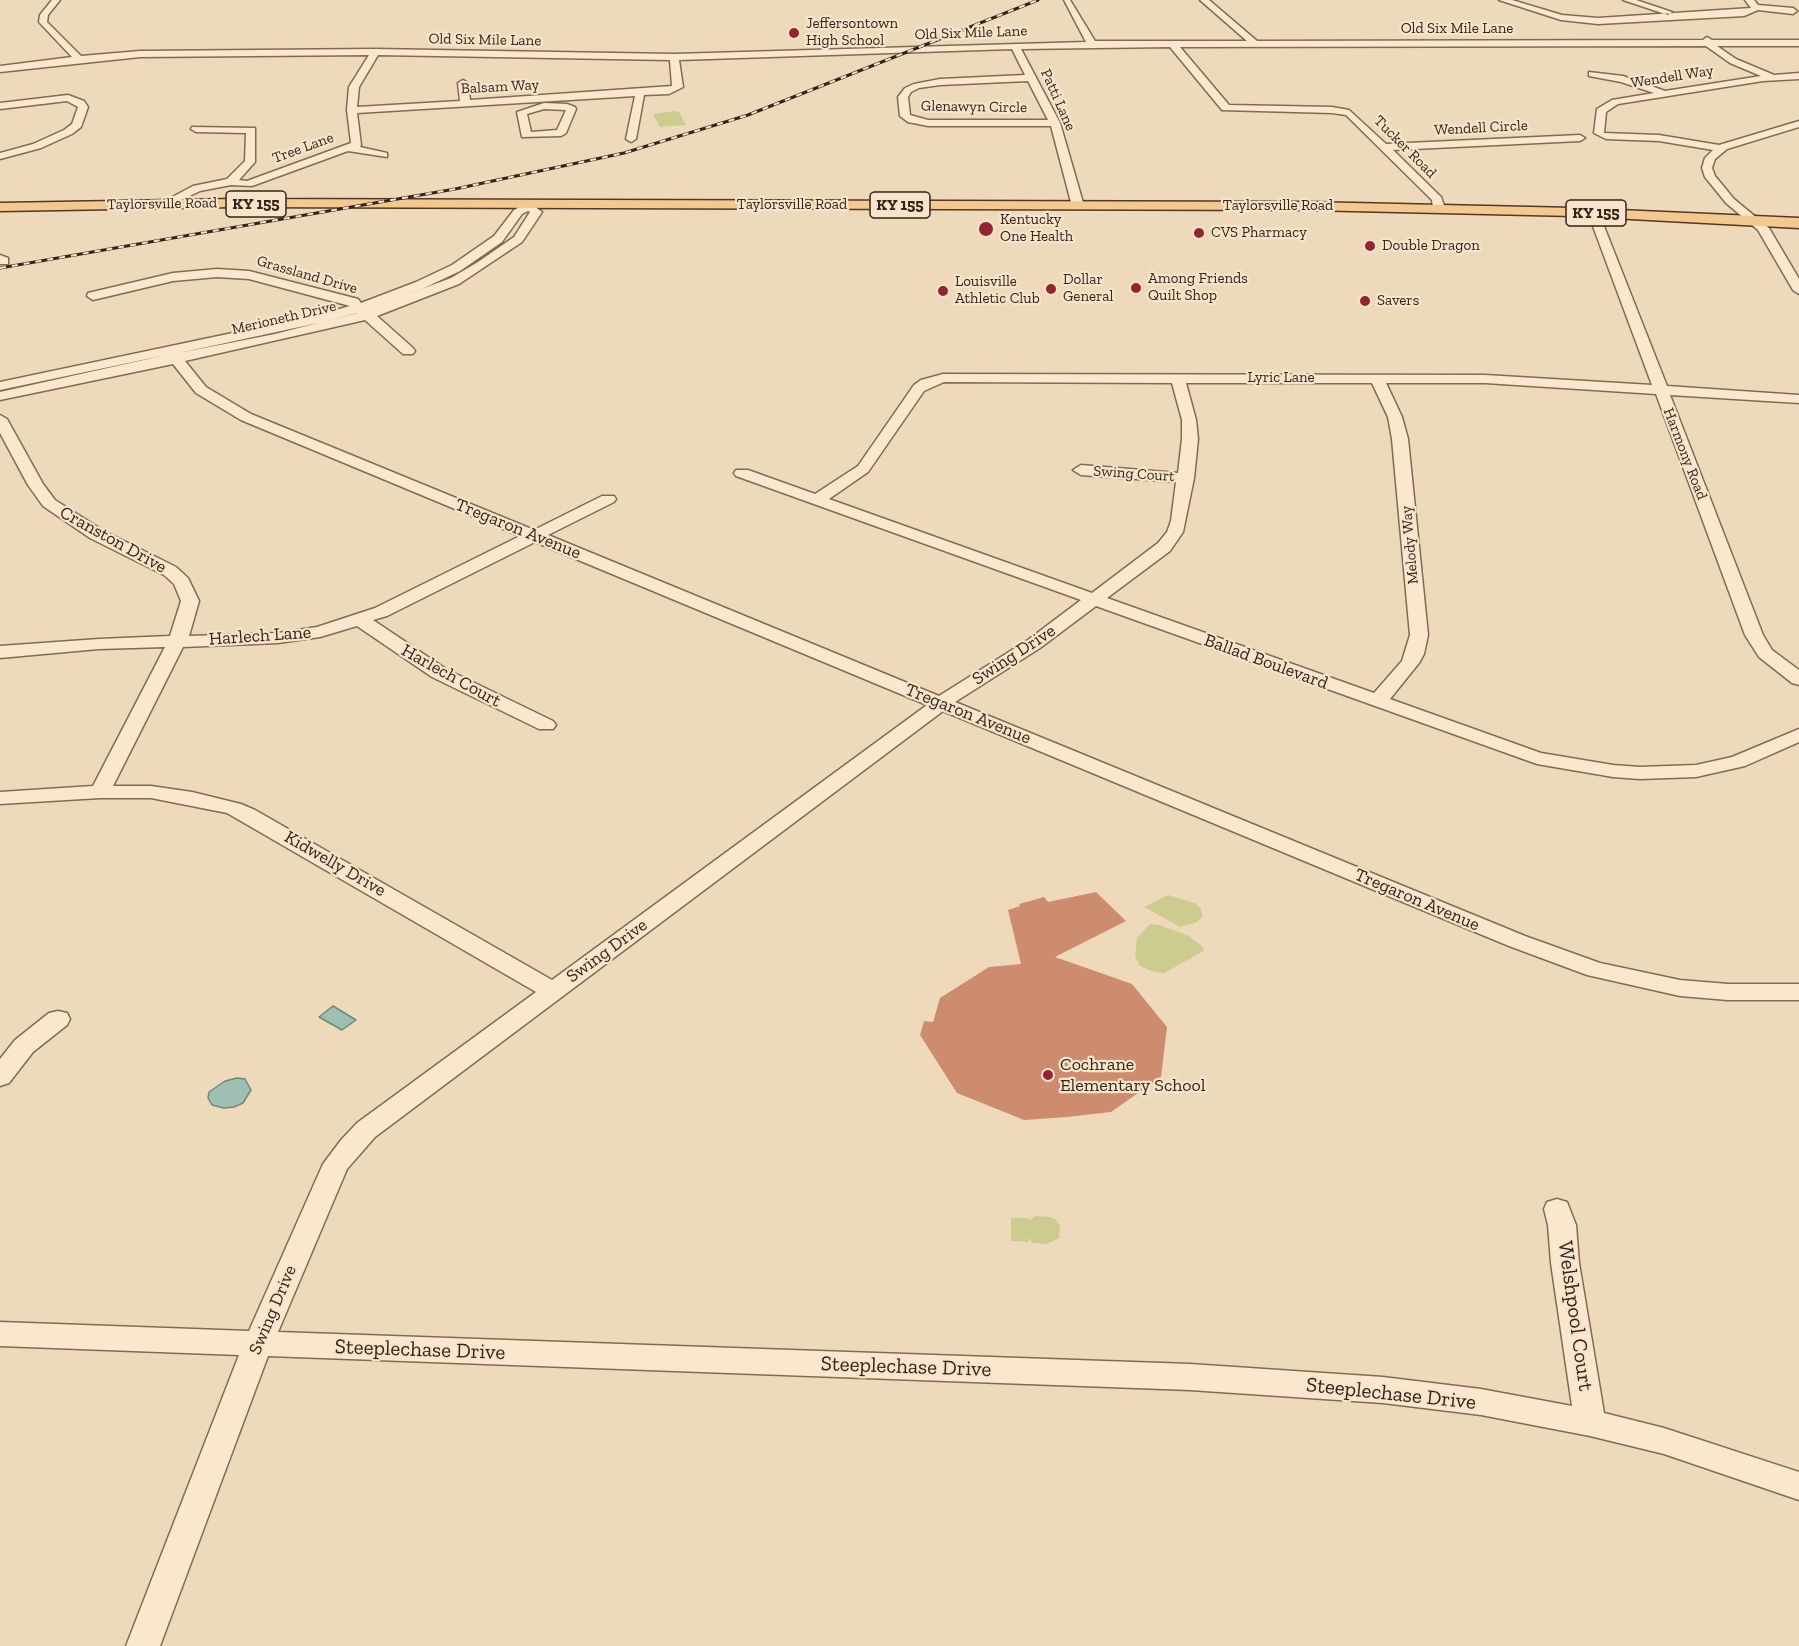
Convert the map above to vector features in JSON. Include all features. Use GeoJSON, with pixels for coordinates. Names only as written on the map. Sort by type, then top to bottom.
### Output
{"type":"FeatureCollection","features":[{"type":"Feature","properties":{"kind":"main road","name":"Taylorsville Road"},"geometry":{"type":"LineString","coordinates":[[0,207],[167,204],[1439,208],[1799,223]]}},
{"type":"Feature","properties":{"kind":"street"},"geometry":{"type":"LineString","coordinates":[[56,0],[44,15],[43,22],[79,59]]}},
{"type":"Feature","properties":{"kind":"street"},"geometry":{"type":"LineString","coordinates":[[1204,0],[1253,42]]}},
{"type":"Feature","properties":{"kind":"street"},"geometry":{"type":"LineString","coordinates":[[1503,0],[1551,15],[1586,20],[1744,13],[1756,7]]}},
{"type":"Feature","properties":{"kind":"street"},"geometry":{"type":"LineString","coordinates":[[1627,0],[1682,17],[1693,25]]}},
{"type":"Feature","properties":{"kind":"street"},"geometry":{"type":"LineString","coordinates":[[1749,0],[1756,7],[1793,11]]}},
{"type":"Feature","properties":{"kind":"street"},"geometry":{"type":"LineString","coordinates":[[1067,1],[1092,44]]}},
{"type":"Feature","properties":{"kind":"street"},"geometry":{"type":"LineString","coordinates":[[1700,32],[1708,43],[1733,61],[1799,86]]}},
{"type":"Feature","properties":{"kind":"street","name":"Old Six Mile Lane"},"geometry":{"type":"LineString","coordinates":[[0,69],[140,54],[375,52],[674,57],[1014,45],[1172,43],[1799,43]]}},
{"type":"Feature","properties":{"kind":"street","name":"Tucker Road"},"geometry":{"type":"LineString","coordinates":[[1172,43],[1226,108],[1344,111],[1351,114],[1437,199],[1439,208]]}},
{"type":"Feature","properties":{"kind":"street","name":"Patti Lane"},"geometry":{"type":"LineString","coordinates":[[1014,45],[1055,123],[1078,206]]}},
{"type":"Feature","properties":{"kind":"street","name":"Tree Lane"},"geometry":{"type":"LineString","coordinates":[[167,204],[197,188],[231,182],[248,184],[356,145],[352,110],[354,87],[375,52]]}},
{"type":"Feature","properties":{"kind":"street","name":"Balsam Way"},"geometry":{"type":"LineString","coordinates":[[352,110],[543,102],[677,88],[674,57]]}},
{"type":"Feature","properties":{"kind":"street"},"geometry":{"type":"LineString","coordinates":[[1592,74],[1623,79],[1665,93]]}},
{"type":"Feature","properties":{"kind":"street","name":"Wendell Way"},"geometry":{"type":"LineString","coordinates":[[1603,135],[1600,114],[1606,106],[1621,100],[1773,77],[1799,76]]}},
{"type":"Feature","properties":{"kind":"street","name":"Glenawyn Circle"},"geometry":{"type":"LineString","coordinates":[[1032,78],[948,81],[917,86],[905,92],[903,97],[905,116],[928,123],[1055,123]]}},
{"type":"Feature","properties":{"kind":"street"},"geometry":{"type":"LineString","coordinates":[[463,82],[465,104]]}},
{"type":"Feature","properties":{"kind":"street"},"geometry":{"type":"LineString","coordinates":[[631,139],[645,93]]}},
{"type":"Feature","properties":{"kind":"street"},"geometry":{"type":"LineString","coordinates":[[0,106],[68,98],[81,103],[83,107],[77,125],[68,132],[37,146],[0,156]]}},
{"type":"Feature","properties":{"kind":"street"},"geometry":{"type":"LineString","coordinates":[[543,102],[567,106],[570,109],[561,133],[526,135],[522,112],[543,102]]}},
{"type":"Feature","properties":{"kind":"street"},"geometry":{"type":"LineString","coordinates":[[1603,135],[1672,139],[1720,148],[1799,124]]}},
{"type":"Feature","properties":{"kind":"street"},"geometry":{"type":"LineString","coordinates":[[196,129],[251,130],[250,162],[231,182]]}},
{"type":"Feature","properties":{"kind":"street","name":"Wendell Circle"},"geometry":{"type":"LineString","coordinates":[[1383,147],[1580,138],[1578,135],[1582,133],[1603,135]]}},
{"type":"Feature","properties":{"kind":"street"},"geometry":{"type":"LineString","coordinates":[[347,148],[383,155]]}},
{"type":"Feature","properties":{"kind":"street"},"geometry":{"type":"LineString","coordinates":[[1720,148],[1710,158],[1707,173],[1730,201],[1763,228],[1799,290]]}},
{"type":"Feature","properties":{"kind":"street","name":"Merioneth Drive"},"geometry":{"type":"LineString","coordinates":[[0,396],[173,355],[321,327],[455,281],[482,265],[521,236],[536,212],[529,205]]}},
{"type":"Feature","properties":{"kind":"street","name":"Harmony Road"},"geometry":{"type":"LineString","coordinates":[[1594,213],[1754,635],[1770,658],[1799,679]]}},
{"type":"Feature","properties":{"kind":"street","name":"Grassland Drive"},"geometry":{"type":"LineString","coordinates":[[93,296],[173,277],[228,273],[249,275],[353,302],[408,351]]}},
{"type":"Feature","properties":{"kind":"street"},"geometry":{"type":"LineString","coordinates":[[0,386],[173,355]]}},
{"type":"Feature","properties":{"kind":"street","name":"Tregaron Avenue"},"geometry":{"type":"LineString","coordinates":[[173,355],[201,390],[221,404],[1563,959],[1595,970],[1680,987],[1728,992],[1799,992]]}},
{"type":"Feature","properties":{"kind":"street","name":"Lyric Lane"},"geometry":{"type":"LineString","coordinates":[[816,500],[863,469],[919,388],[933,380],[952,378],[1485,379],[1799,399]]}},
{"type":"Feature","properties":{"kind":"street","name":"Swing Drive"},"geometry":{"type":"LineString","coordinates":[[143,1646],[258,1344],[336,1164],[366,1130],[942,704],[976,680],[1013,659],[1164,547],[1175,532],[1179,521],[1186,478],[1189,420],[1178,378]]}},
{"type":"Feature","properties":{"kind":"street","name":"Melody Way"},"geometry":{"type":"LineString","coordinates":[[1377,378],[1395,417],[1400,439],[1419,634],[1418,644],[1410,663],[1377,702]]}},
{"type":"Feature","properties":{"kind":"street","name":"Cranston Drive"},"geometry":{"type":"LineString","coordinates":[[0,419],[49,503],[96,534],[170,571],[182,582],[190,601],[177,641],[100,792]]}},
{"type":"Feature","properties":{"kind":"street","name":"Swing Court"},"geometry":{"type":"LineString","coordinates":[[1081,470],[1186,478]]}},
{"type":"Feature","properties":{"kind":"street","name":"Ballad Boulevard"},"geometry":{"type":"LineString","coordinates":[[742,474],[1537,758],[1613,771],[1672,773],[1738,762],[1799,735]]}},
{"type":"Feature","properties":{"kind":"street","name":"Harlech Lane"},"geometry":{"type":"LineString","coordinates":[[0,652],[299,635],[361,620],[608,499]]}},
{"type":"Feature","properties":{"kind":"street","name":"Harlech Court"},"geometry":{"type":"LineString","coordinates":[[361,620],[439,673],[546,725]]}},
{"type":"Feature","properties":{"kind":"street","name":"Kidwelly Drive"},"geometry":{"type":"LineString","coordinates":[[0,798],[100,792],[151,792],[192,798],[248,814],[553,991]]}},
{"type":"Feature","properties":{"kind":"street"},"geometry":{"type":"LineString","coordinates":[[0,1077],[24,1047],[58,1019]]}},
{"type":"Feature","properties":{"kind":"street","name":"Welshpool Court"},"geometry":{"type":"LineString","coordinates":[[1557,1209],[1562,1225],[1565,1263],[1590,1423]]}},
{"type":"Feature","properties":{"kind":"street","name":"Steeplechase Drive"},"geometry":{"type":"LineString","coordinates":[[0,1334],[1190,1377],[1383,1390],[1481,1402],[1590,1423],[1684,1447],[1799,1486]]}},
{"type":"Feature","properties":{"kind":"green space"},"geometry":{"type":"Polygon","coordinates":[[[679,112],[686,125],[660,127],[653,114],[679,112]]]}},
{"type":"Feature","properties":{"kind":"green space"},"geometry":{"type":"Polygon","coordinates":[[[1168,895],[1195,903],[1203,916],[1197,922],[1180,927],[1144,907],[1168,895]]]}},
{"type":"Feature","properties":{"kind":"green space"},"geometry":{"type":"Polygon","coordinates":[[[1150,924],[1187,935],[1202,946],[1204,951],[1164,973],[1140,966],[1135,956],[1137,938],[1150,924]]]}},
{"type":"Feature","properties":{"kind":"green space"},"geometry":{"type":"Polygon","coordinates":[[[1036,1216],[1056,1220],[1060,1226],[1059,1238],[1047,1244],[1032,1243],[1029,1237],[1029,1242],[1011,1241],[1011,1218],[1028,1218],[1029,1220],[1036,1216]]]}},
{"type":"Feature","properties":{"kind":"shaded area"},"geometry":{"type":"Polygon","coordinates":[[[333,1006],[356,1020],[342,1030],[319,1017],[333,1006]]]}},
{"type":"Feature","properties":{"kind":"shaded area"},"geometry":{"type":"Polygon","coordinates":[[[245,1079],[251,1090],[243,1103],[224,1108],[212,1105],[208,1098],[209,1092],[225,1081],[245,1079]]]}},
{"type":"Feature","properties":{"kind":"building","name":"Cochrane Elementary School"},"geometry":{"type":"Polygon","coordinates":[[[1096,892],[1126,921],[1055,957],[1132,984],[1167,1027],[1161,1077],[1111,1112],[1067,1117],[1024,1120],[957,1093],[920,1035],[924,1021],[933,1022],[940,998],[989,967],[1021,964],[1008,910],[1020,906],[1019,904],[1044,897],[1048,902],[1096,892]]]}},
{"type":"Feature","properties":{"kind":"railway"},"geometry":{"type":"LineString","coordinates":[[0,268],[455,189],[624,153],[748,115],[1038,0]]}},
{"type":"Feature","properties":{"kind":"place","name":"Jeffersontown High School"},"geometry":{"type":"Point","coordinates":[794,33]}},
{"type":"Feature","properties":{"kind":"place","name":"Kentucky One Health"},"geometry":{"type":"Point","coordinates":[986,229]}},
{"type":"Feature","properties":{"kind":"place","name":"CVS Pharmacy"},"geometry":{"type":"Point","coordinates":[1199,233]}},
{"type":"Feature","properties":{"kind":"place","name":"Double Dragon"},"geometry":{"type":"Point","coordinates":[1370,246]}},
{"type":"Feature","properties":{"kind":"place","name":"Among Friends Quilt Shop"},"geometry":{"type":"Point","coordinates":[1136,288]}},
{"type":"Feature","properties":{"kind":"place","name":"Dollar General"},"geometry":{"type":"Point","coordinates":[1051,289]}},
{"type":"Feature","properties":{"kind":"place","name":"Louisville Athletic Club"},"geometry":{"type":"Point","coordinates":[943,291]}},
{"type":"Feature","properties":{"kind":"place","name":"Savers"},"geometry":{"type":"Point","coordinates":[1365,301]}},
{"type":"Feature","properties":{"kind":"place","name":"Cochrane Elementary School"},"geometry":{"type":"Point","coordinates":[1048,1075]}}]}
